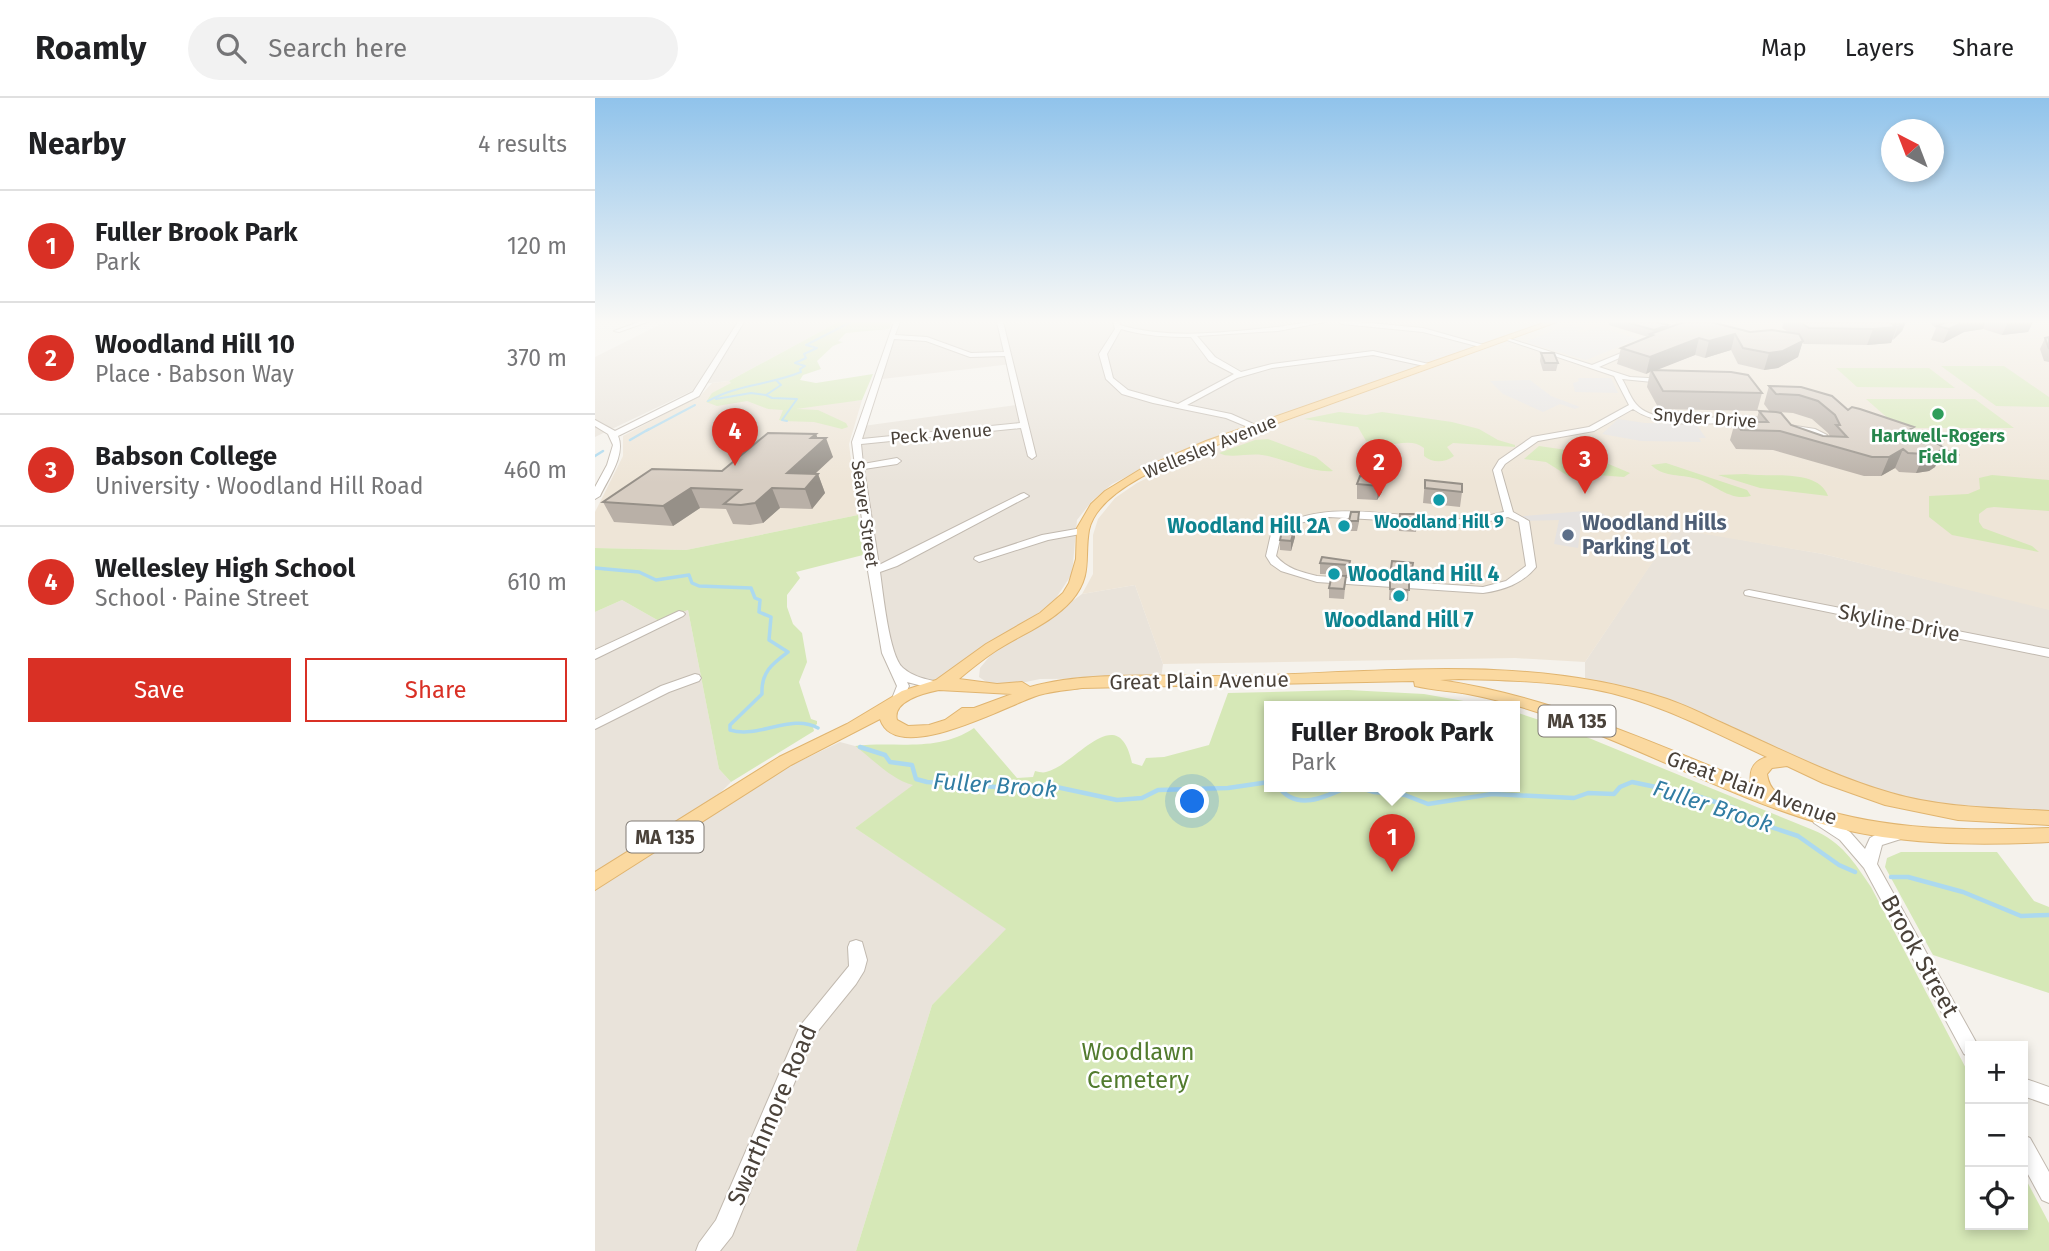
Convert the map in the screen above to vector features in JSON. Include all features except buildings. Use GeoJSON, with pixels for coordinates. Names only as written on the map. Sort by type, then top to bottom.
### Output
{"type":"FeatureCollection","features":[{"type":"Feature","properties":{"kind":"main road","name":"Wellesley Avenue"},"geometry":{"type":"LineString","coordinates":[[1081,531],[1093,509],[1119,486],[1159,466],[1399,376]]}},
{"type":"Feature","properties":{"kind":"main road"},"geometry":{"type":"LineString","coordinates":[[938,684],[958,673],[989,648],[1042,617],[1070,592],[1081,569],[1081,531]]}},
{"type":"Feature","properties":{"kind":"main road"},"geometry":{"type":"LineString","coordinates":[[961,719],[975,703],[976,669],[989,648]]}},
{"type":"Feature","properties":{"kind":"main road","name":"Great Plain Avenue"},"geometry":{"type":"LineString","coordinates":[[974,688],[1005,690],[1032,685],[1501,674],[1584,682],[1672,706],[1840,783],[1905,803],[1958,813],[2049,818]]}},
{"type":"Feature","properties":{"kind":"main road","name":"Great Plain Avenue"},"geometry":{"type":"LineString","coordinates":[[1338,679],[1436,684],[1516,701]]}},
{"type":"Feature","properties":{"kind":"main road","name":"MA 135"},"geometry":{"type":"LineString","coordinates":[[595,882],[778,765],[828,741],[893,704],[938,684],[967,684],[974,688]]}},
{"type":"Feature","properties":{"kind":"main road","name":"Great Plain Avenue"},"geometry":{"type":"LineString","coordinates":[[961,719],[1006,700],[1059,685]]}},
{"type":"Feature","properties":{"kind":"main road","name":"Great Plain Avenue"},"geometry":{"type":"LineString","coordinates":[[1520,702],[1584,724],[1803,811],[1907,834],[1987,838],[2049,835]]}},
{"type":"Feature","properties":{"kind":"main road"},"geometry":{"type":"LineString","coordinates":[[893,704],[887,718],[893,727]]}},
{"type":"Feature","properties":{"kind":"main road","name":"MA 135"},"geometry":{"type":"LineString","coordinates":[[828,741],[861,730],[893,727],[918,732],[932,730],[961,719]]}},
{"type":"Feature","properties":{"kind":"main road"},"geometry":{"type":"LineString","coordinates":[[1771,799],[1760,785],[1758,772],[1763,765],[1772,761],[1789,760]]}},
{"type":"Feature","properties":{"kind":"main road"},"geometry":{"type":"LineString","coordinates":[[1905,803],[1921,813],[1926,821],[1925,829],[1907,834]]}},
{"type":"Feature","properties":{"kind":"street"},"geometry":{"type":"LineString","coordinates":[[611,433],[691,397],[702,388],[709,376]]}},
{"type":"Feature","properties":{"kind":"street","name":"Seaver Street"},"geometry":{"type":"LineString","coordinates":[[878,376],[856,442],[857,468],[887,647],[903,686],[893,704]]}},
{"type":"Feature","properties":{"kind":"street"},"geometry":{"type":"LineString","coordinates":[[1012,376],[1033,456]]}},
{"type":"Feature","properties":{"kind":"street"},"geometry":{"type":"LineString","coordinates":[[1111,376],[1114,384],[1132,395],[1228,416],[1255,428]]}},
{"type":"Feature","properties":{"kind":"street"},"geometry":{"type":"LineString","coordinates":[[1180,406],[1237,376]]}},
{"type":"Feature","properties":{"kind":"street"},"geometry":{"type":"LineString","coordinates":[[1617,376],[1674,381]]}},
{"type":"Feature","properties":{"kind":"street"},"geometry":{"type":"LineString","coordinates":[[1509,514],[1472,522],[1350,514],[1311,516],[1284,526],[1276,534],[1271,556],[1276,564],[1285,570],[1317,579],[1483,590],[1502,587],[1523,576],[1531,567],[1524,521],[1509,514],[1497,470],[1502,462],[1535,439],[1591,429],[1633,406],[1617,376]]}},
{"type":"Feature","properties":{"kind":"street"},"geometry":{"type":"LineString","coordinates":[[611,433],[702,388]]}},
{"type":"Feature","properties":{"kind":"street","name":"Snyder Drive"},"geometry":{"type":"LineString","coordinates":[[1633,406],[1642,413],[1660,418],[1756,420],[1779,425]]}},
{"type":"Feature","properties":{"kind":"street"},"geometry":{"type":"LineString","coordinates":[[595,422],[611,433],[617,445],[614,458],[595,496]]}},
{"type":"Feature","properties":{"kind":"street","name":"Peck Avenue"},"geometry":{"type":"LineString","coordinates":[[856,442],[1025,425]]}},
{"type":"Feature","properties":{"kind":"street"},"geometry":{"type":"LineString","coordinates":[[1921,444],[1955,455]]}},
{"type":"Feature","properties":{"kind":"street"},"geometry":{"type":"LineString","coordinates":[[857,468],[897,461]]}},
{"type":"Feature","properties":{"kind":"street"},"geometry":{"type":"LineString","coordinates":[[873,571],[893,564],[1024,496]]}},
{"type":"Feature","properties":{"kind":"street"},"geometry":{"type":"LineString","coordinates":[[979,559],[1046,537],[1081,531]]}},
{"type":"Feature","properties":{"kind":"street","name":"Skyline Drive"},"geometry":{"type":"LineString","coordinates":[[1749,593],[2049,653]]}},
{"type":"Feature","properties":{"kind":"street"},"geometry":{"type":"LineString","coordinates":[[595,655],[679,614]]}},
{"type":"Feature","properties":{"kind":"street"},"geometry":{"type":"LineString","coordinates":[[895,668],[911,678],[938,684]]}},
{"type":"Feature","properties":{"kind":"street"},"geometry":{"type":"LineString","coordinates":[[595,725],[665,688],[695,678]]}},
{"type":"Feature","properties":{"kind":"street","name":"Brook Street"},"geometry":{"type":"LineString","coordinates":[[1803,811],[1838,830],[1869,864],[1966,1041]]}},
{"type":"Feature","properties":{"kind":"street"},"geometry":{"type":"LineString","coordinates":[[1869,864],[1875,842],[1889,835],[1907,834]]}},
{"type":"Feature","properties":{"kind":"street","name":"Swarthmore Road"},"geometry":{"type":"LineString","coordinates":[[707,1251],[724,1228],[806,1032],[816,1015],[856,970],[856,947]]}},
{"type":"Feature","properties":{"kind":"street"},"geometry":{"type":"LineString","coordinates":[[2028,1089],[2049,1097]]}},
{"type":"Feature","properties":{"kind":"street"},"geometry":{"type":"LineString","coordinates":[[2028,1154],[2049,1193]]}},
{"type":"Feature","properties":{"kind":"shaded area"},"geometry":{"type":"Polygon","coordinates":[[[595,376],[739,376],[729,381],[701,384],[698,388],[595,437],[595,376]]]}},
{"type":"Feature","properties":{"kind":"shaded area"},"geometry":{"type":"Polygon","coordinates":[[[883,376],[910,376],[882,379],[883,376]]]}},
{"type":"Feature","properties":{"kind":"shaded area"},"geometry":{"type":"Polygon","coordinates":[[[1015,376],[1396,376],[1162,459],[1112,484],[1092,501],[1077,520],[1072,574],[1056,598],[1031,619],[938,681],[930,681],[904,671],[890,638],[858,444],[863,426],[1023,404],[1015,376]]]}},
{"type":"Feature","properties":{"kind":"shaded area"},"geometry":{"type":"Polygon","coordinates":[[[1411,376],[2049,376],[2049,610],[1823,554],[1675,529],[1585,662],[1515,658],[1163,664],[1135,585],[1082,594],[1093,574],[1093,535],[1098,519],[1115,498],[1137,483],[1178,463],[1260,433],[1257,431],[1411,376]]]}},
{"type":"Feature","properties":{"kind":"shaded area"},"geometry":{"type":"Polygon","coordinates":[[[1578,378],[1611,378],[1618,393],[1575,392],[1573,383],[1579,381],[1578,378]]]}},
{"type":"Feature","properties":{"kind":"shaded area"},"geometry":{"type":"Polygon","coordinates":[[[1530,380],[1551,396],[1580,407],[1575,409],[1560,404],[1543,412],[1503,394],[1490,381],[1530,380]]]}},
{"type":"Feature","properties":{"kind":"shaded area"},"geometry":{"type":"Polygon","coordinates":[[[729,381],[768,409],[862,400],[849,444],[858,515],[686,550],[595,548],[595,512],[623,456],[623,436],[701,395],[712,383],[729,381]]]}},
{"type":"Feature","properties":{"kind":"shaded area"},"geometry":{"type":"Polygon","coordinates":[[[1618,419],[1645,423],[1696,424],[1706,438],[1699,438],[1701,442],[1641,441],[1602,434],[1618,419]]]}},
{"type":"Feature","properties":{"kind":"shaded area","name":"Woodland Hills Parking Lot"},"geometry":{"type":"Polygon","coordinates":[[[1584,511],[1604,514],[1611,524],[1581,526],[1578,548],[1554,544],[1559,520],[1524,521],[1523,516],[1584,511]]]}},
{"type":"Feature","properties":{"kind":"shaded area"},"geometry":{"type":"Polygon","coordinates":[[[1675,528],[1823,554],[2049,609],[2049,814],[1952,809],[1904,800],[1848,782],[1671,702],[1585,678],[1585,662],[1675,528]]]}},
{"type":"Feature","properties":{"kind":"shaded area"},"geometry":{"type":"Polygon","coordinates":[[[1135,585],[1163,664],[1161,678],[1040,679],[1007,686],[988,683],[979,677],[980,668],[994,651],[1033,630],[1082,594],[1135,585]]]}},
{"type":"Feature","properties":{"kind":"shaded area"},"geometry":{"type":"Polygon","coordinates":[[[622,600],[659,621],[688,610],[719,769],[731,782],[718,795],[595,873],[595,612],[622,600]]]}},
{"type":"Feature","properties":{"kind":"shaded area"},"geometry":{"type":"Polygon","coordinates":[[[840,742],[855,746],[907,783],[917,783],[855,828],[1007,929],[932,1005],[856,1251],[595,1251],[595,890],[788,767],[840,742]]]}},
{"type":"Feature","properties":{"kind":"green space"},"geometry":{"type":"Polygon","coordinates":[[[739,376],[803,376],[800,380],[816,383],[872,376],[862,400],[796,409],[818,410],[846,423],[848,427],[842,429],[814,422],[782,421],[779,420],[783,410],[768,409],[747,401],[717,406],[706,402],[712,393],[731,383],[729,381],[739,376]]]}},
{"type":"Feature","properties":{"kind":"green space"},"geometry":{"type":"Polygon","coordinates":[[[1845,376],[1939,376],[1955,388],[1857,387],[1845,376]]]}},
{"type":"Feature","properties":{"kind":"green space"},"geometry":{"type":"Polygon","coordinates":[[[1954,376],[2018,376],[2049,397],[2049,407],[1996,406],[1954,376]]]}},
{"type":"Feature","properties":{"kind":"green space","name":"Hartwell-Rogers Field"},"geometry":{"type":"Polygon","coordinates":[[[1866,399],[1975,399],[2014,428],[1899,428],[1866,399]]]}},
{"type":"Feature","properties":{"kind":"green space"},"geometry":{"type":"Polygon","coordinates":[[[1339,412],[1366,415],[1382,412],[1452,422],[1479,429],[1515,447],[1453,443],[1447,447],[1454,456],[1435,461],[1424,456],[1424,448],[1418,444],[1375,444],[1366,441],[1358,427],[1304,419],[1339,412]]]}},
{"type":"Feature","properties":{"kind":"green space"},"geometry":{"type":"Polygon","coordinates":[[[1268,439],[1316,457],[1333,471],[1315,470],[1262,455],[1228,456],[1219,453],[1255,440],[1268,439]]]}},
{"type":"Feature","properties":{"kind":"green space"},"geometry":{"type":"Polygon","coordinates":[[[1539,446],[1580,452],[1630,473],[1624,477],[1584,474],[1573,479],[1546,462],[1524,459],[1539,446]]]}},
{"type":"Feature","properties":{"kind":"green space"},"geometry":{"type":"Polygon","coordinates":[[[1666,463],[1747,490],[1751,496],[1728,494],[1700,480],[1666,473],[1651,465],[1666,463]]]}},
{"type":"Feature","properties":{"kind":"green space"},"geometry":{"type":"Polygon","coordinates":[[[1718,475],[1804,478],[1823,487],[1828,496],[1760,488],[1718,475]]]}},
{"type":"Feature","properties":{"kind":"green space"},"geometry":{"type":"Polygon","coordinates":[[[1992,475],[2049,480],[2049,511],[1994,507],[1979,514],[1979,522],[1983,528],[2032,546],[2039,552],[1952,535],[1929,517],[1929,496],[1968,494],[1980,489],[1979,478],[1992,475]]]}},
{"type":"Feature","properties":{"kind":"green space"},"geometry":{"type":"Polygon","coordinates":[[[858,515],[863,555],[796,572],[800,578],[787,595],[787,607],[793,624],[802,633],[807,662],[799,682],[811,719],[817,721],[813,727],[814,731],[731,782],[719,769],[688,610],[659,621],[622,600],[595,612],[595,548],[686,550],[858,515]]]}},
{"type":"Feature","properties":{"kind":"green space","name":"Woodlawn Cemetery"},"geometry":{"type":"Polygon","coordinates":[[[1348,690],[1424,694],[1464,701],[1264,701],[1264,792],[1520,792],[1520,714],[1567,729],[1832,840],[1853,861],[1871,887],[1965,1066],[1965,1230],[2028,1230],[2028,1183],[2049,1223],[2049,1251],[856,1251],[932,1005],[1006,929],[855,828],[913,785],[890,774],[855,746],[946,741],[974,728],[1017,778],[1033,777],[1035,771],[1045,772],[1057,767],[1106,736],[1117,736],[1125,744],[1132,763],[1142,766],[1146,758],[1164,757],[1209,745],[1228,693],[1348,690]]]}},
{"type":"Feature","properties":{"kind":"green space"},"geometry":{"type":"Polygon","coordinates":[[[1901,852],[1997,852],[2034,901],[2049,907],[2049,993],[1933,955],[1885,867],[1887,858],[1901,852]]]}},
{"type":"Feature","properties":{"kind":"waterway"},"geometry":{"type":"LineString","coordinates":[[708,401],[731,391],[790,376]]}},
{"type":"Feature","properties":{"kind":"waterway"},"geometry":{"type":"LineString","coordinates":[[766,395],[781,385],[777,381]]}},
{"type":"Feature","properties":{"kind":"waterway"},"geometry":{"type":"LineString","coordinates":[[716,399],[751,393],[766,395]]}},
{"type":"Feature","properties":{"kind":"waterway"},"geometry":{"type":"LineString","coordinates":[[766,395],[772,398],[797,399],[782,420],[787,421]]}},
{"type":"Feature","properties":{"kind":"waterway"},"geometry":{"type":"LineString","coordinates":[[646,431],[695,405]]}},
{"type":"Feature","properties":{"kind":"waterway"},"geometry":{"type":"LineString","coordinates":[[630,440],[649,429]]}},
{"type":"Feature","properties":{"kind":"waterway"},"geometry":{"type":"LineString","coordinates":[[595,456],[603,451]]}},
{"type":"Feature","properties":{"kind":"waterway","name":"Fuller Brook"},"geometry":{"type":"LineString","coordinates":[[605,569],[595,568],[639,572],[656,580],[689,575],[692,583],[699,586],[751,588],[755,598],[760,600],[759,612],[771,617],[769,640],[788,652],[769,669],[763,680],[762,694],[730,725],[730,730],[752,731],[797,723],[818,728]]}},
{"type":"Feature","properties":{"kind":"waterway","name":"Fuller Brook"},"geometry":{"type":"LineString","coordinates":[[860,747],[885,755],[890,762],[912,765],[916,779],[927,782],[996,787],[1047,785],[1117,800],[1142,798],[1158,790],[1228,788],[1264,783]]}},
{"type":"Feature","properties":{"kind":"waterway","name":"Fuller Brook"},"geometry":{"type":"LineString","coordinates":[[1374,792],[1405,795],[1428,804],[1492,794],[1574,798],[1588,793],[1614,794],[1620,787],[1632,782],[1694,795],[1734,808],[1768,826],[1798,836],[1839,865],[1855,872]]}},
{"type":"Feature","properties":{"kind":"waterway","name":"Fuller Brook"},"geometry":{"type":"LineString","coordinates":[[1283,792],[1293,799],[1302,800],[1321,798],[1336,792]]}},
{"type":"Feature","properties":{"kind":"waterway","name":"Fuller Brook"},"geometry":{"type":"LineString","coordinates":[[1891,877],[1908,877],[1963,892],[2021,916],[2049,915]]}},
{"type":"Feature","properties":{"kind":"place","name":"Hartwell-Rogers Field"},"geometry":{"type":"Point","coordinates":[1938,414]}},
{"type":"Feature","properties":{"kind":"place","name":"Wellesley High School"},"geometry":{"type":"Point","coordinates":[735,466]}},
{"type":"Feature","properties":{"kind":"place","name":"Babson College"},"geometry":{"type":"Point","coordinates":[1585,494]}},
{"type":"Feature","properties":{"kind":"place","name":"Woodland Hill 10"},"geometry":{"type":"Point","coordinates":[1379,497]}},
{"type":"Feature","properties":{"kind":"place","name":"Woodland Hill 9"},"geometry":{"type":"Point","coordinates":[1439,500]}},
{"type":"Feature","properties":{"kind":"place","name":"Woodland Hill 2A"},"geometry":{"type":"Point","coordinates":[1344,526]}},
{"type":"Feature","properties":{"kind":"place","name":"Woodland Hills Parking Lot"},"geometry":{"type":"Point","coordinates":[1568,535]}},
{"type":"Feature","properties":{"kind":"place","name":"Woodland Hill 4"},"geometry":{"type":"Point","coordinates":[1334,574]}},
{"type":"Feature","properties":{"kind":"place","name":"Woodland Hill 7"},"geometry":{"type":"Point","coordinates":[1399,596]}},
{"type":"Feature","properties":{"kind":"place","name":"Fuller Brook Park"},"geometry":{"type":"Point","coordinates":[1392,872]}}]}
